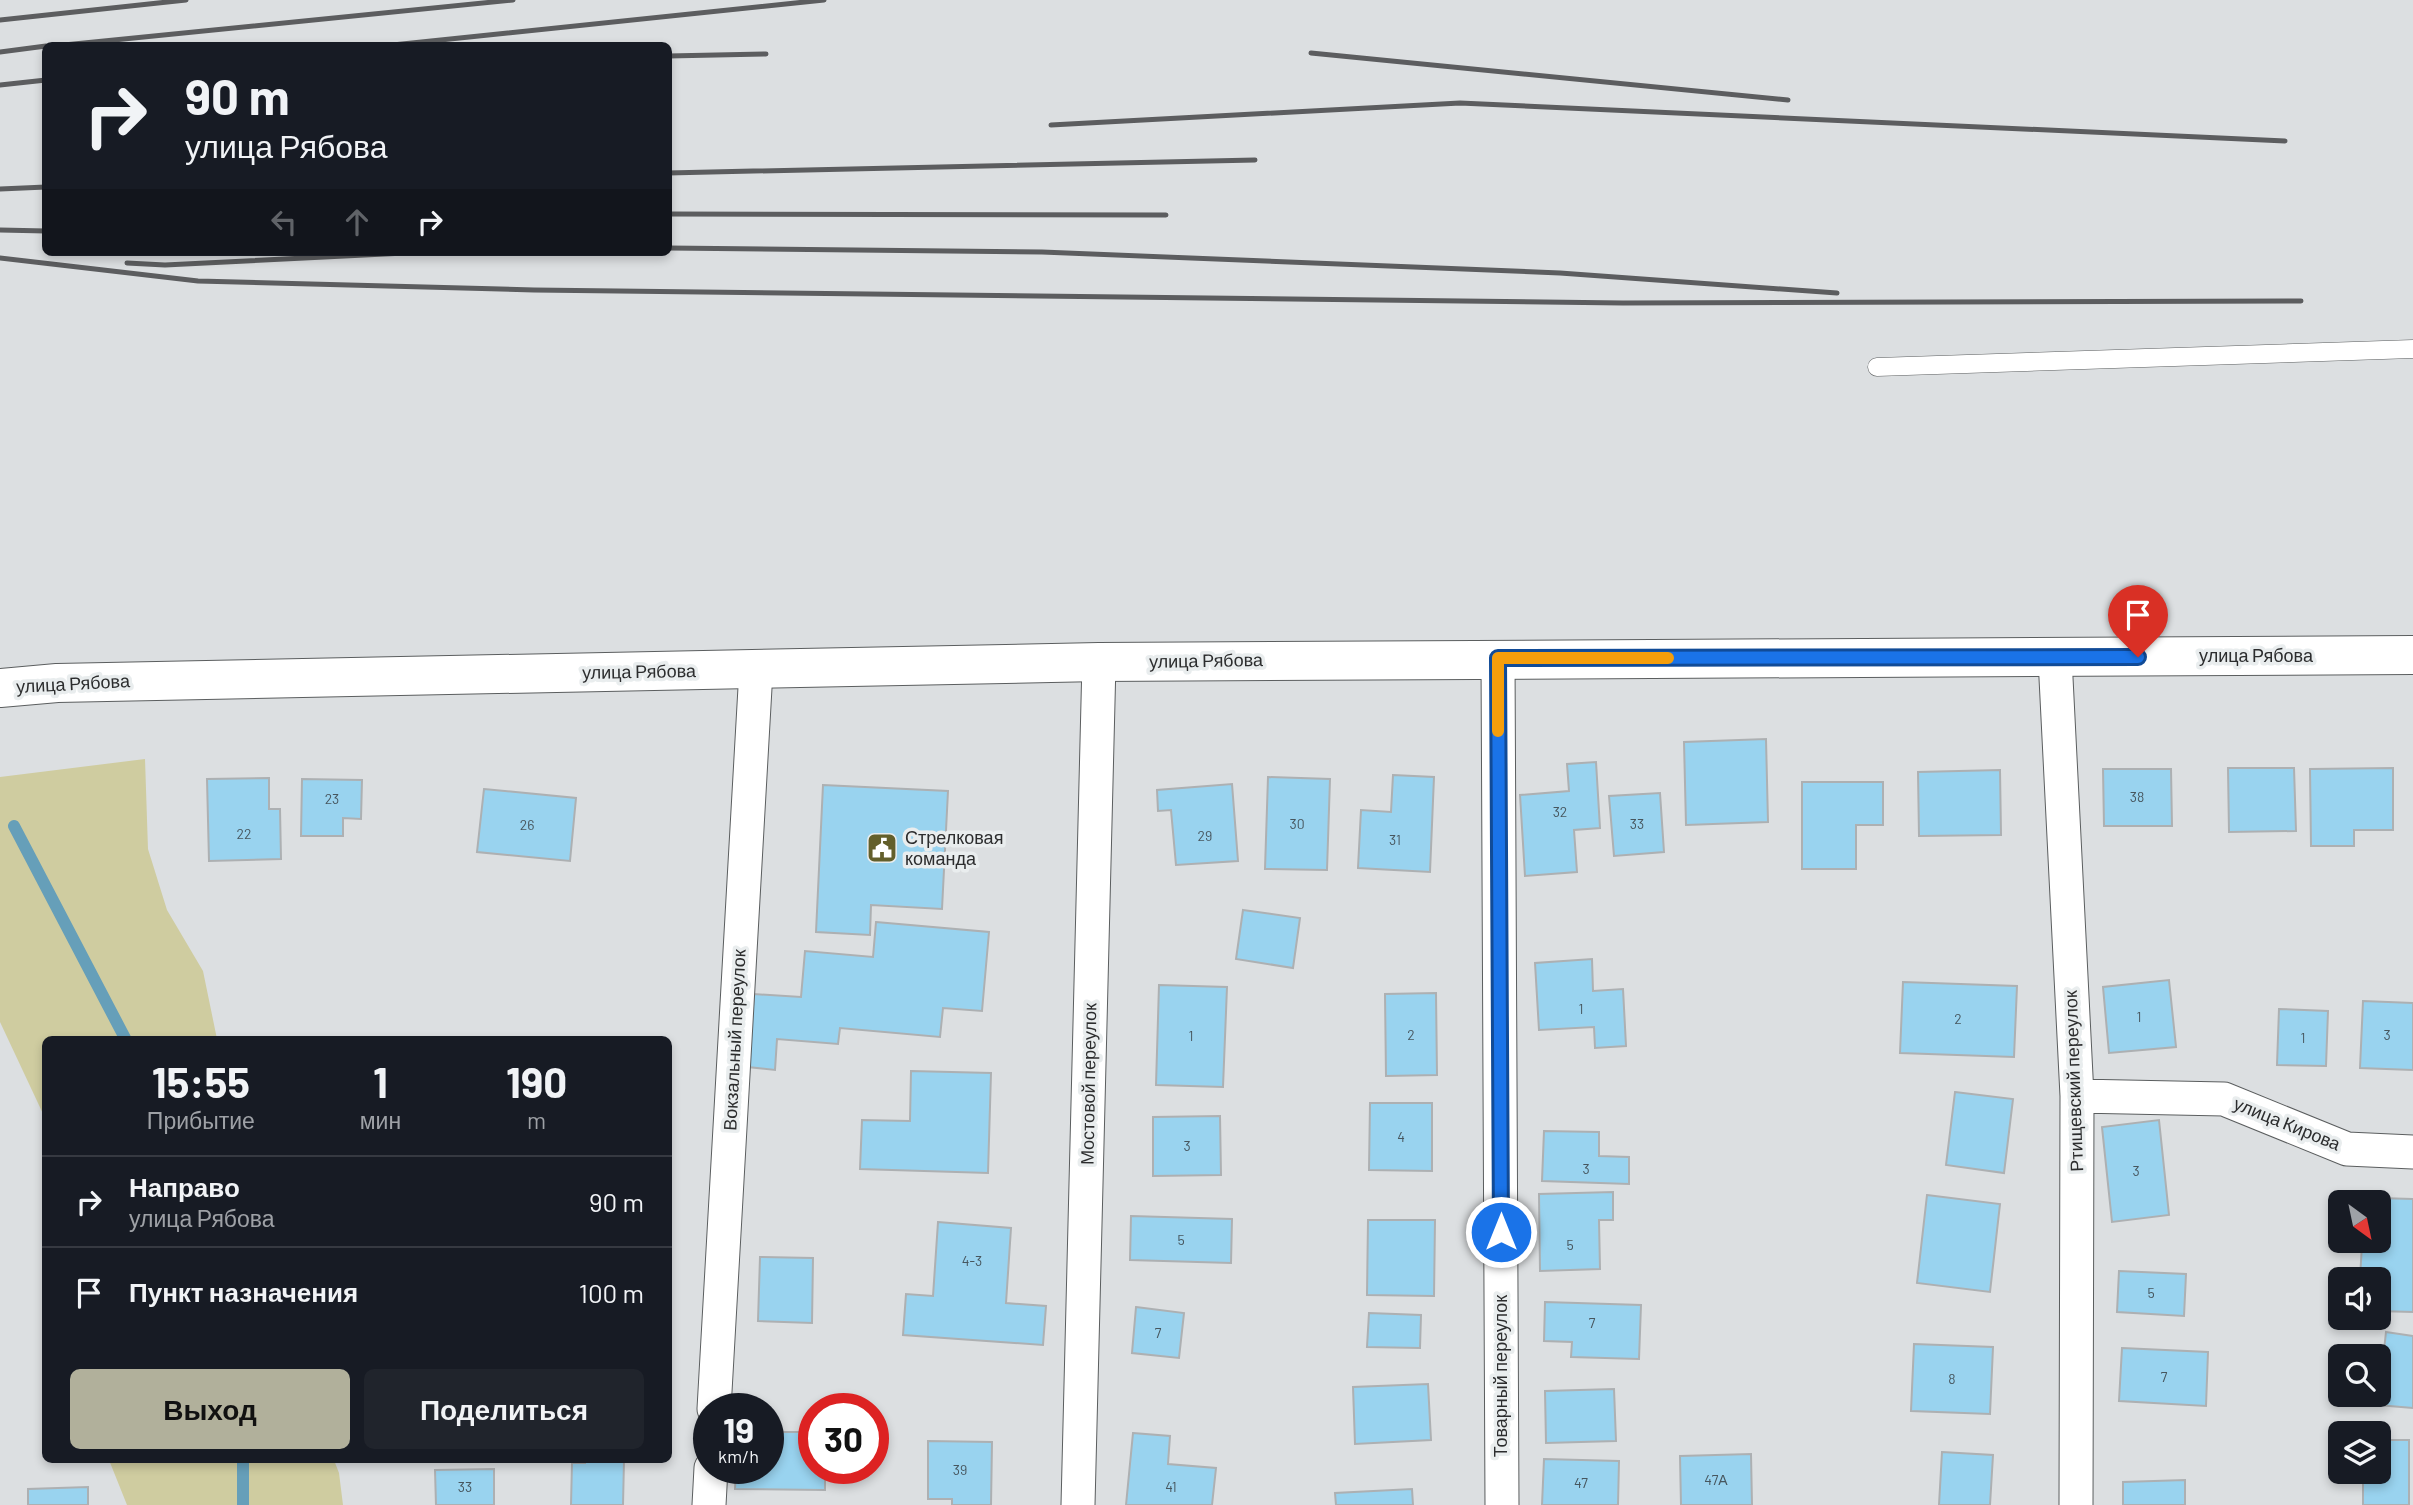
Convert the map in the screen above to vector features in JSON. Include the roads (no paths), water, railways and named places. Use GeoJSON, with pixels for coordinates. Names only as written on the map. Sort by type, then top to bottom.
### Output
{"type":"FeatureCollection","features":[{"type":"Feature","properties":{"kind":"street","name":"улица Рябова"},"geometry":{"type":"LineString","coordinates":[[0,688],[57,682],[1099,662],[2413,655]]}},
{"type":"Feature","properties":{"kind":"street","name":"Товарный переулок"},"geometry":{"type":"LineString","coordinates":[[1498,658],[1502,1505]]}},
{"type":"Feature","properties":{"kind":"street","name":"Ртищевский переулок"},"geometry":{"type":"LineString","coordinates":[[2055,658],[2077,1096],[2076,1505]]}},
{"type":"Feature","properties":{"kind":"street","name":"Мостовой переулок"},"geometry":{"type":"LineString","coordinates":[[1078,1505],[1099,662]]}},
{"type":"Feature","properties":{"kind":"street","name":"Вокзальный переулок"},"geometry":{"type":"LineString","coordinates":[[715,1393],[756,670]]}},
{"type":"Feature","properties":{"kind":"street","name":"улица Кирова"},"geometry":{"type":"LineString","coordinates":[[2077,1096],[2224,1099],[2347,1149],[2413,1152]]}},
{"type":"Feature","properties":{"kind":"street"},"geometry":{"type":"LineString","coordinates":[[709,1505],[710,1484]]}},
{"type":"Feature","properties":{"kind":"lane"},"geometry":{"type":"LineString","coordinates":[[1877,367],[2413,349]]}},
{"type":"Feature","properties":{"kind":"waterway"},"geometry":{"type":"LineString","coordinates":[[14,826],[124,1036]]}},
{"type":"Feature","properties":{"kind":"waterway"},"geometry":{"type":"LineString","coordinates":[[243,1463],[243,1505]]}},
{"type":"Feature","properties":{"kind":"railway"},"geometry":{"type":"LineString","coordinates":[[0,20],[186,0]]}},
{"type":"Feature","properties":{"kind":"railway"},"geometry":{"type":"LineString","coordinates":[[94,42],[513,0]]}},
{"type":"Feature","properties":{"kind":"railway"},"geometry":{"type":"LineString","coordinates":[[421,42],[824,0]]}},
{"type":"Feature","properties":{"kind":"railway"},"geometry":{"type":"LineString","coordinates":[[0,52],[42,47]]}},
{"type":"Feature","properties":{"kind":"railway"},"geometry":{"type":"LineString","coordinates":[[1311,53],[1788,100]]}},
{"type":"Feature","properties":{"kind":"railway"},"geometry":{"type":"LineString","coordinates":[[672,56],[766,54]]}},
{"type":"Feature","properties":{"kind":"railway"},"geometry":{"type":"LineString","coordinates":[[0,85],[42,80]]}},
{"type":"Feature","properties":{"kind":"railway"},"geometry":{"type":"LineString","coordinates":[[1051,125],[1460,103],[2285,141]]}},
{"type":"Feature","properties":{"kind":"railway"},"geometry":{"type":"LineString","coordinates":[[672,173],[1255,160]]}},
{"type":"Feature","properties":{"kind":"railway"},"geometry":{"type":"LineString","coordinates":[[0,189],[42,187]]}},
{"type":"Feature","properties":{"kind":"railway"},"geometry":{"type":"LineString","coordinates":[[672,214],[1166,215]]}},
{"type":"Feature","properties":{"kind":"railway"},"geometry":{"type":"LineString","coordinates":[[0,230],[42,231]]}},
{"type":"Feature","properties":{"kind":"railway"},"geometry":{"type":"LineString","coordinates":[[672,248],[1042,252],[1560,273],[1837,293]]}},
{"type":"Feature","properties":{"kind":"railway"},"geometry":{"type":"LineString","coordinates":[[127,263],[165,265],[345,256]]}},
{"type":"Feature","properties":{"kind":"railway"},"geometry":{"type":"LineString","coordinates":[[0,258],[198,281],[534,290],[1623,303],[2301,301]]}},
{"type":"Feature","properties":{"kind":"place","name":"Стрелковая команда"},"geometry":{"type":"Point","coordinates":[882,848]}}]}
